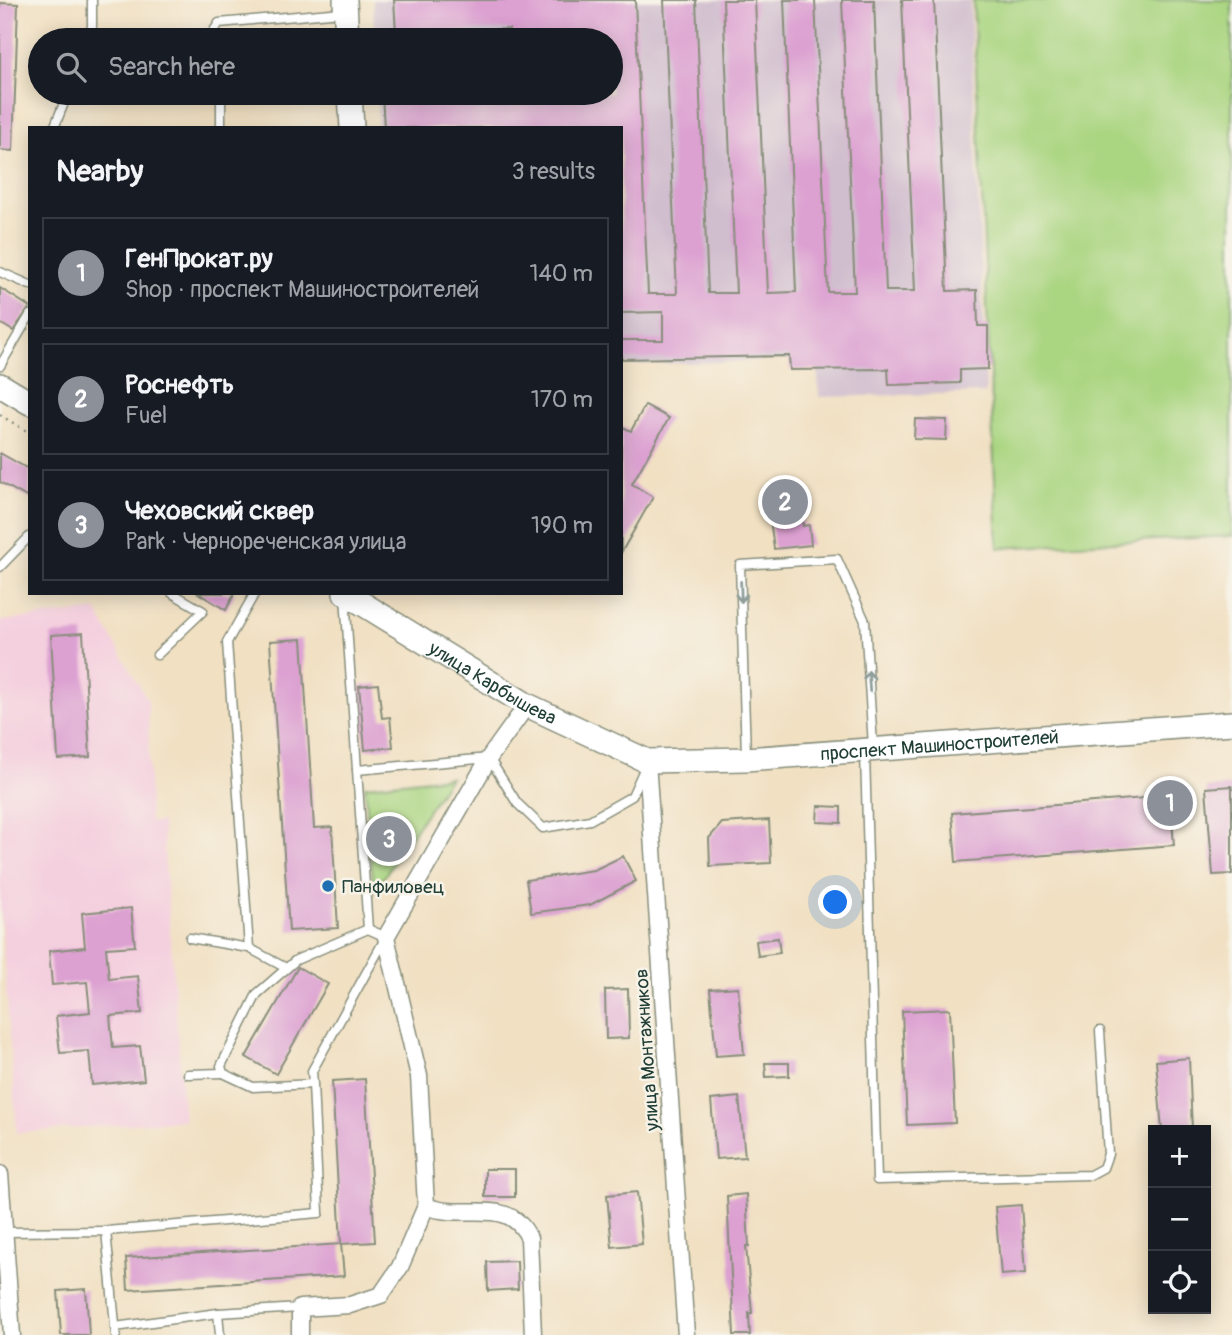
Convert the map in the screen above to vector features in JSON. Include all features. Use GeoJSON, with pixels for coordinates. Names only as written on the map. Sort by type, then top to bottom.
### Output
{"type":"FeatureCollection","features":[{"type":"Feature","properties":{"kind":"main road"},"geometry":{"type":"LineString","coordinates":[[345,6],[346,28]]}},
{"type":"Feature","properties":{"kind":"main road"},"geometry":{"type":"LineString","coordinates":[[351,105],[352,126]]}},
{"type":"Feature","properties":{"kind":"main road"},"geometry":{"type":"LineString","coordinates":[[0,385],[28,402]]}},
{"type":"Feature","properties":{"kind":"main road","name":"улица Карбышева"},"geometry":{"type":"LineString","coordinates":[[351,595],[374,602],[527,705],[648,761]]}},
{"type":"Feature","properties":{"kind":"main road","name":"проспект Машиностроителей"},"geometry":{"type":"LineString","coordinates":[[648,761],[747,759],[1232,723]]}},
{"type":"Feature","properties":{"kind":"street"},"geometry":{"type":"LineString","coordinates":[[300,1335],[300,1307],[350,1304],[381,1295],[400,1267],[426,1206],[419,1076],[386,937],[489,758],[527,705]]}},
{"type":"Feature","properties":{"kind":"street","name":"улица Монтажников"},"geometry":{"type":"LineString","coordinates":[[648,761],[686,1335]]}},
{"type":"Feature","properties":{"kind":"street"},"geometry":{"type":"LineString","coordinates":[[0,1174],[12,1335]]}},
{"type":"Feature","properties":{"kind":"street"},"geometry":{"type":"LineString","coordinates":[[426,1206],[455,1214],[497,1211],[523,1224],[529,1238],[533,1335]]}},
{"type":"Feature","properties":{"kind":"lane"},"geometry":{"type":"LineString","coordinates":[[91,28],[92,0]]}},
{"type":"Feature","properties":{"kind":"lane"},"geometry":{"type":"LineString","coordinates":[[216,28],[219,23],[345,6]]}},
{"type":"Feature","properties":{"kind":"lane"},"geometry":{"type":"LineString","coordinates":[[219,23],[219,28]]}},
{"type":"Feature","properties":{"kind":"lane"},"geometry":{"type":"LineString","coordinates":[[55,126],[63,105]]}},
{"type":"Feature","properties":{"kind":"lane"},"geometry":{"type":"LineString","coordinates":[[221,105],[221,126]]}},
{"type":"Feature","properties":{"kind":"lane"},"geometry":{"type":"LineString","coordinates":[[0,272],[28,284]]}},
{"type":"Feature","properties":{"kind":"lane"},"geometry":{"type":"LineString","coordinates":[[0,366],[28,318]]}},
{"type":"Feature","properties":{"kind":"lane"},"geometry":{"type":"LineString","coordinates":[[0,567],[28,538]]}},
{"type":"Feature","properties":{"kind":"lane"},"geometry":{"type":"LineString","coordinates":[[747,759],[740,565],[837,559],[864,621],[877,1180],[1090,1175],[1102,1168],[1108,1154],[1100,1031]]}},
{"type":"Feature","properties":{"kind":"lane"},"geometry":{"type":"LineString","coordinates":[[157,654],[204,611],[176,595]]}},
{"type":"Feature","properties":{"kind":"lane"},"geometry":{"type":"LineString","coordinates":[[249,948],[227,642],[254,595]]}},
{"type":"Feature","properties":{"kind":"lane"},"geometry":{"type":"LineString","coordinates":[[345,595],[368,929]]}},
{"type":"Feature","properties":{"kind":"lane"},"geometry":{"type":"LineString","coordinates":[[356,770],[489,758],[517,803],[543,828],[590,820],[632,796],[648,761]]}},
{"type":"Feature","properties":{"kind":"lane"},"geometry":{"type":"LineString","coordinates":[[5,1232],[106,1231],[319,1213],[312,1071],[386,937],[368,929],[296,960],[286,968],[257,994],[223,1058],[223,1073]]}},
{"type":"Feature","properties":{"kind":"lane"},"geometry":{"type":"LineString","coordinates":[[190,938],[249,948],[286,968]]}},
{"type":"Feature","properties":{"kind":"lane"},"geometry":{"type":"LineString","coordinates":[[188,1074],[223,1073],[253,1087],[313,1084]]}},
{"type":"Feature","properties":{"kind":"lane"},"geometry":{"type":"LineString","coordinates":[[106,1231],[115,1331],[218,1314],[300,1307]]}},
{"type":"Feature","properties":{"kind":"lane"},"geometry":{"type":"LineString","coordinates":[[218,1314],[220,1335]]}},
{"type":"Feature","properties":{"kind":"path"},"geometry":{"type":"LineString","coordinates":[[0,415],[28,432]]}},
{"type":"Feature","properties":{"kind":"shaded area"},"geometry":{"type":"Polygon","coordinates":[[[373,0],[970,0],[986,393],[819,397],[817,359],[623,365],[623,126],[378,126],[377,105],[623,105],[623,28],[374,28],[373,0]]]}},
{"type":"Feature","properties":{"kind":"shaded area"},"geometry":{"type":"Polygon","coordinates":[[[96,610],[148,701],[150,822],[162,822],[184,1120],[17,1133],[0,906],[0,621],[96,610]]]}},
{"type":"Feature","properties":{"kind":"green space"},"geometry":{"type":"Polygon","coordinates":[[[973,0],[1232,0],[1232,536],[998,548],[973,0]]]}},
{"type":"Feature","properties":{"kind":"green space"},"geometry":{"type":"Polygon","coordinates":[[[450,777],[374,892],[365,786],[450,777]]]}},
{"type":"Feature","properties":{"kind":"building"},"geometry":{"type":"Polygon","coordinates":[[[394,0],[635,0],[648,294],[677,294],[664,0],[696,0],[708,293],[736,293],[723,0],[755,0],[768,293],[796,292],[784,0],[815,0],[828,292],[855,292],[842,0],[874,0],[886,291],[915,291],[902,0],[934,0],[947,291],[977,290],[978,326],[988,326],[988,369],[960,370],[960,383],[889,385],[888,369],[790,370],[789,356],[623,359],[623,340],[663,340],[663,312],[623,313],[623,126],[384,126],[383,105],[623,105],[623,28],[396,28],[394,0]]]}},
{"type":"Feature","properties":{"kind":"building"},"geometry":{"type":"Polygon","coordinates":[[[0,3],[18,4],[13,151],[0,150],[0,3]]]}},
{"type":"Feature","properties":{"kind":"building"},"geometry":{"type":"Polygon","coordinates":[[[0,288],[28,306],[28,310],[13,331],[0,323],[0,288]]]}},
{"type":"Feature","properties":{"kind":"building"},"geometry":{"type":"Polygon","coordinates":[[[645,405],[669,418],[632,484],[653,497],[623,550],[623,427],[631,431],[645,405]]]}},
{"type":"Feature","properties":{"kind":"building"},"geometry":{"type":"Polygon","coordinates":[[[915,419],[947,420],[946,440],[914,439],[915,419]]]}},
{"type":"Feature","properties":{"kind":"building"},"geometry":{"type":"Polygon","coordinates":[[[0,453],[28,469],[28,498],[0,482],[0,453]]]}},
{"type":"Feature","properties":{"kind":"building"},"geometry":{"type":"Polygon","coordinates":[[[801,487],[803,526],[809,525],[811,545],[774,549],[766,489],[801,487]]]}},
{"type":"Feature","properties":{"kind":"building"},"geometry":{"type":"Polygon","coordinates":[[[201,595],[234,595],[226,610],[201,595]]]}},
{"type":"Feature","properties":{"kind":"building"},"geometry":{"type":"Polygon","coordinates":[[[83,633],[90,757],[58,759],[51,635],[83,633]]]}},
{"type":"Feature","properties":{"kind":"building"},"geometry":{"type":"Polygon","coordinates":[[[302,639],[314,828],[332,827],[338,928],[289,931],[270,641],[302,639]]]}},
{"type":"Feature","properties":{"kind":"building"},"geometry":{"type":"Polygon","coordinates":[[[378,684],[382,718],[390,717],[393,747],[365,750],[359,686],[378,684]]]}},
{"type":"Feature","properties":{"kind":"building"},"geometry":{"type":"Polygon","coordinates":[[[1232,786],[1232,874],[1213,875],[1206,788],[1232,786]]]}},
{"type":"Feature","properties":{"kind":"building"},"geometry":{"type":"Polygon","coordinates":[[[1170,796],[1174,845],[956,862],[952,813],[1170,796]]]}},
{"type":"Feature","properties":{"kind":"building"},"geometry":{"type":"Polygon","coordinates":[[[818,806],[841,807],[841,823],[817,822],[818,806]]]}},
{"type":"Feature","properties":{"kind":"building"},"geometry":{"type":"Polygon","coordinates":[[[769,820],[771,863],[710,866],[709,838],[722,823],[769,820]]]}},
{"type":"Feature","properties":{"kind":"building"},"geometry":{"type":"Polygon","coordinates":[[[623,856],[636,881],[590,905],[531,913],[526,880],[594,870],[623,856]]]}},
{"type":"Feature","properties":{"kind":"building"},"geometry":{"type":"Polygon","coordinates":[[[131,908],[135,946],[106,948],[109,979],[138,976],[142,1013],[110,1016],[113,1048],[140,1046],[144,1080],[92,1085],[89,1051],[60,1053],[56,1016],[90,1012],[87,982],[52,985],[49,951],[85,947],[82,913],[131,908]]]}},
{"type":"Feature","properties":{"kind":"building"},"geometry":{"type":"Polygon","coordinates":[[[778,938],[780,953],[758,956],[756,941],[778,938]]]}},
{"type":"Feature","properties":{"kind":"building"},"geometry":{"type":"Polygon","coordinates":[[[298,967],[328,984],[276,1074],[246,1057],[298,967]]]}},
{"type":"Feature","properties":{"kind":"building"},"geometry":{"type":"Polygon","coordinates":[[[738,987],[744,1054],[716,1056],[710,989],[738,987]]]}},
{"type":"Feature","properties":{"kind":"building"},"geometry":{"type":"Polygon","coordinates":[[[628,989],[629,1038],[606,1039],[605,990],[628,989]]]}},
{"type":"Feature","properties":{"kind":"building"},"geometry":{"type":"Polygon","coordinates":[[[950,1009],[955,1123],[907,1125],[902,1011],[950,1009]]]}},
{"type":"Feature","properties":{"kind":"building"},"geometry":{"type":"Polygon","coordinates":[[[1189,1058],[1192,1125],[1162,1125],[1156,1061],[1189,1058]]]}},
{"type":"Feature","properties":{"kind":"building"},"geometry":{"type":"Polygon","coordinates":[[[765,1063],[789,1063],[789,1076],[766,1077],[765,1063]]]}},
{"type":"Feature","properties":{"kind":"building"},"geometry":{"type":"Polygon","coordinates":[[[365,1079],[375,1242],[341,1244],[332,1081],[365,1079]]]}},
{"type":"Feature","properties":{"kind":"building"},"geometry":{"type":"Polygon","coordinates":[[[739,1097],[745,1157],[716,1159],[711,1100],[739,1097]]]}},
{"type":"Feature","properties":{"kind":"building"},"geometry":{"type":"Polygon","coordinates":[[[485,1169],[515,1169],[515,1197],[485,1197],[485,1169]]]}},
{"type":"Feature","properties":{"kind":"building"},"geometry":{"type":"Polygon","coordinates":[[[637,1192],[642,1244],[612,1247],[607,1195],[637,1192]]]}},
{"type":"Feature","properties":{"kind":"building"},"geometry":{"type":"Polygon","coordinates":[[[746,1194],[749,1246],[746,1246],[752,1313],[749,1313],[750,1335],[734,1335],[727,1196],[746,1194]]]}},
{"type":"Feature","properties":{"kind":"building"},"geometry":{"type":"Polygon","coordinates":[[[1021,1205],[1026,1273],[1001,1275],[995,1207],[1021,1205]]]}},
{"type":"Feature","properties":{"kind":"building"},"geometry":{"type":"Polygon","coordinates":[[[341,1244],[344,1276],[128,1290],[126,1258],[341,1244]]]}},
{"type":"Feature","properties":{"kind":"building"},"geometry":{"type":"Polygon","coordinates":[[[517,1261],[518,1289],[488,1291],[487,1262],[517,1261]]]}},
{"type":"Feature","properties":{"kind":"building"},"geometry":{"type":"Polygon","coordinates":[[[86,1289],[89,1335],[61,1335],[58,1291],[86,1289]]]}},
{"type":"Feature","properties":{"kind":"place","name":"Роснефть"},"geometry":{"type":"Point","coordinates":[785,502]}},
{"type":"Feature","properties":{"kind":"place","name":"ГенПрокат.ру"},"geometry":{"type":"Point","coordinates":[1170,803]}},
{"type":"Feature","properties":{"kind":"place","name":"Чеховский сквер"},"geometry":{"type":"Point","coordinates":[389,839]}},
{"type":"Feature","properties":{"kind":"place","name":"Панфиловец"},"geometry":{"type":"Point","coordinates":[328,886]}}]}
